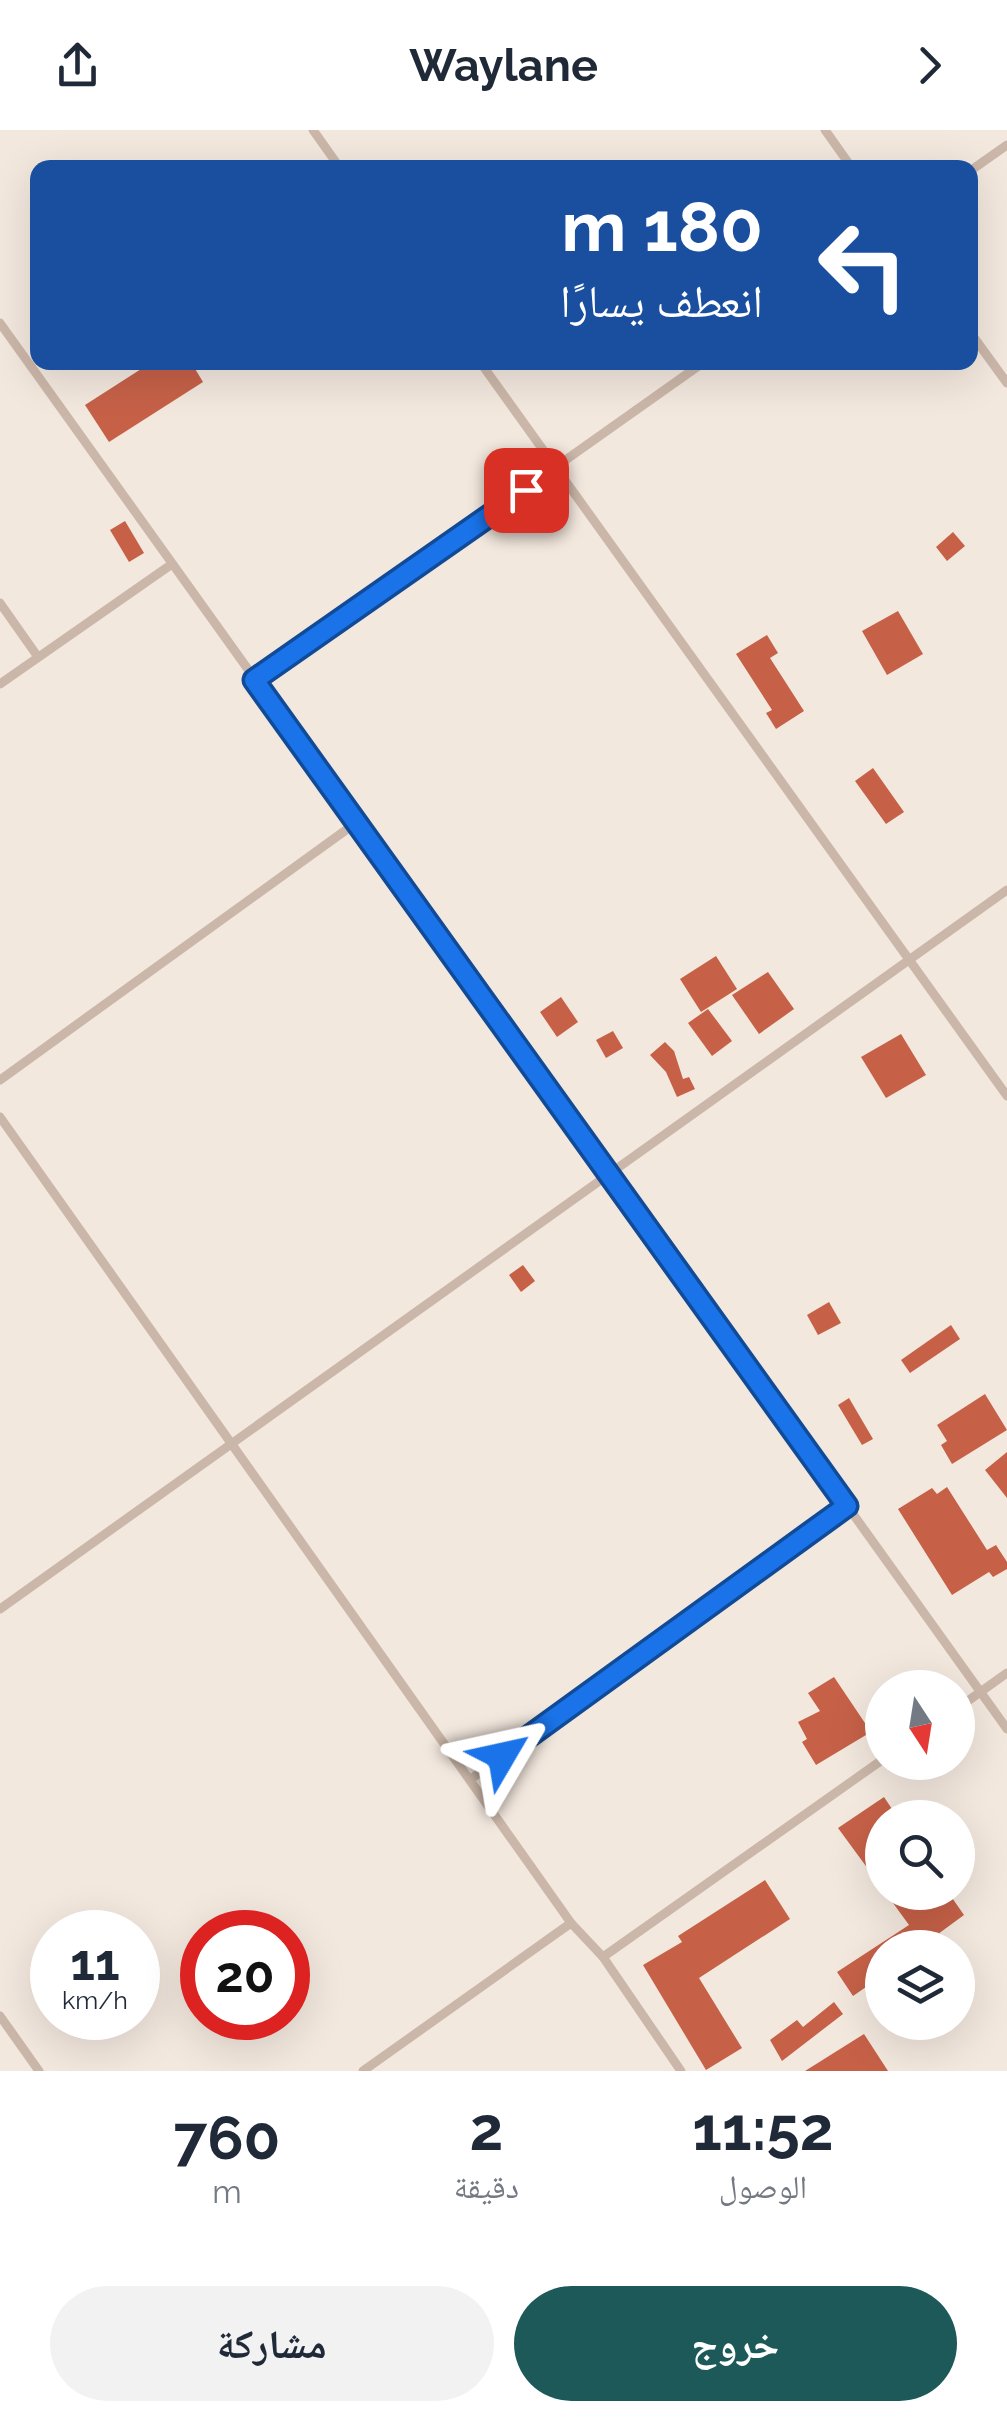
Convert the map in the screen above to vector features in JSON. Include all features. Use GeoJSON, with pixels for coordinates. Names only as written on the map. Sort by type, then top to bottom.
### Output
{"type":"FeatureCollection","features":[{"type":"Feature","properties":{"kind":"lane"},"geometry":{"type":"LineString","coordinates":[[313,130],[334,160]]}},
{"type":"Feature","properties":{"kind":"lane"},"geometry":{"type":"LineString","coordinates":[[825,130],[846,160]]}},
{"type":"Feature","properties":{"kind":"lane"},"geometry":{"type":"LineString","coordinates":[[978,165],[1007,145]]}},
{"type":"Feature","properties":{"kind":"lane"},"geometry":{"type":"LineString","coordinates":[[0,323],[30,365]]}},
{"type":"Feature","properties":{"kind":"lane"},"geometry":{"type":"LineString","coordinates":[[978,343],[1007,383]]}},
{"type":"Feature","properties":{"kind":"lane"},"geometry":{"type":"LineString","coordinates":[[34,370],[1007,1729]]}},
{"type":"Feature","properties":{"kind":"lane"},"geometry":{"type":"LineString","coordinates":[[486,370],[1007,1096]]}},
{"type":"Feature","properties":{"kind":"lane"},"geometry":{"type":"LineString","coordinates":[[254,680],[693,370]]}},
{"type":"Feature","properties":{"kind":"lane"},"geometry":{"type":"LineString","coordinates":[[0,684],[172,564]]}},
{"type":"Feature","properties":{"kind":"lane"},"geometry":{"type":"LineString","coordinates":[[0,603],[38,657]]}},
{"type":"Feature","properties":{"kind":"lane"},"geometry":{"type":"LineString","coordinates":[[0,1080],[357,822]]}},
{"type":"Feature","properties":{"kind":"lane"},"geometry":{"type":"LineString","coordinates":[[0,1609],[1007,890]]}},
{"type":"Feature","properties":{"kind":"lane"},"geometry":{"type":"LineString","coordinates":[[0,1117],[571,1923],[603,1957],[682,2071]]}},
{"type":"Feature","properties":{"kind":"lane"},"geometry":{"type":"LineString","coordinates":[[471,1779],[847,1506]]}},
{"type":"Feature","properties":{"kind":"lane"},"geometry":{"type":"LineString","coordinates":[[975,1696],[1007,1673]]}},
{"type":"Feature","properties":{"kind":"lane"},"geometry":{"type":"LineString","coordinates":[[603,1957],[865,1772]]}},
{"type":"Feature","properties":{"kind":"lane"},"geometry":{"type":"LineString","coordinates":[[363,2071],[571,1923]]}},
{"type":"Feature","properties":{"kind":"lane"},"geometry":{"type":"LineString","coordinates":[[0,2016],[39,2071]]}},
{"type":"Feature","properties":{"kind":"building"},"geometry":{"type":"Polygon","coordinates":[[[140,370],[196,370],[203,382],[109,442],[85,405],[140,370]]]}},
{"type":"Feature","properties":{"kind":"building"},"geometry":{"type":"Polygon","coordinates":[[[125,521],[144,553],[129,562],[110,530],[125,521]]]}},
{"type":"Feature","properties":{"kind":"building"},"geometry":{"type":"Polygon","coordinates":[[[953,532],[965,546],[947,561],[936,547],[953,532]]]}},
{"type":"Feature","properties":{"kind":"building"},"geometry":{"type":"Polygon","coordinates":[[[898,611],[923,654],[887,675],[862,631],[898,611]]]}},
{"type":"Feature","properties":{"kind":"building"},"geometry":{"type":"Polygon","coordinates":[[[767,635],[778,653],[770,658],[804,711],[776,729],[766,713],[772,710],[736,654],[767,635]]]}},
{"type":"Feature","properties":{"kind":"building"},"geometry":{"type":"Polygon","coordinates":[[[873,768],[904,812],[886,824],[855,781],[873,768]]]}},
{"type":"Feature","properties":{"kind":"building"},"geometry":{"type":"Polygon","coordinates":[[[716,956],[737,989],[701,1012],[680,979],[716,956]]]}},
{"type":"Feature","properties":{"kind":"building"},"geometry":{"type":"Polygon","coordinates":[[[768,972],[794,1009],[759,1034],[732,995],[768,972]]]}},
{"type":"Feature","properties":{"kind":"building"},"geometry":{"type":"Polygon","coordinates":[[[561,997],[578,1022],[557,1037],[540,1012],[561,997]]]}},
{"type":"Feature","properties":{"kind":"building"},"geometry":{"type":"Polygon","coordinates":[[[708,1009],[732,1041],[712,1056],[688,1023],[708,1009]]]}},
{"type":"Feature","properties":{"kind":"building"},"geometry":{"type":"Polygon","coordinates":[[[613,1031],[623,1048],[606,1058],[596,1040],[613,1031]]]}},
{"type":"Feature","properties":{"kind":"building"},"geometry":{"type":"Polygon","coordinates":[[[901,1034],[926,1075],[886,1098],[861,1057],[901,1034]]]}},
{"type":"Feature","properties":{"kind":"building"},"geometry":{"type":"Polygon","coordinates":[[[665,1042],[674,1051],[683,1079],[689,1077],[695,1089],[677,1097],[666,1072],[650,1055],[665,1042]]]}},
{"type":"Feature","properties":{"kind":"building"},"geometry":{"type":"Polygon","coordinates":[[[523,1265],[535,1281],[521,1292],[509,1275],[523,1265]]]}},
{"type":"Feature","properties":{"kind":"building"},"geometry":{"type":"Polygon","coordinates":[[[829,1302],[841,1323],[818,1335],[807,1315],[829,1302]]]}},
{"type":"Feature","properties":{"kind":"building"},"geometry":{"type":"Polygon","coordinates":[[[951,1325],[960,1339],[910,1373],[901,1360],[951,1325]]]}},
{"type":"Feature","properties":{"kind":"building"},"geometry":{"type":"Polygon","coordinates":[[[985,1394],[1007,1430],[952,1464],[941,1445],[947,1441],[937,1425],[985,1394]]]}},
{"type":"Feature","properties":{"kind":"building"},"geometry":{"type":"Polygon","coordinates":[[[849,1398],[873,1439],[862,1445],[838,1405],[849,1398]]]}},
{"type":"Feature","properties":{"kind":"building"},"geometry":{"type":"Polygon","coordinates":[[[1007,1452],[1007,1498],[985,1470],[1007,1452]]]}},
{"type":"Feature","properties":{"kind":"building"},"geometry":{"type":"Polygon","coordinates":[[[947,1487],[987,1550],[996,1545],[1007,1562],[1007,1569],[993,1577],[989,1572],[952,1595],[898,1509],[932,1488],[937,1494],[947,1487]]]}},
{"type":"Feature","properties":{"kind":"building"},"geometry":{"type":"Polygon","coordinates":[[[834,1677],[865,1723],[865,1736],[816,1765],[802,1742],[807,1739],[798,1722],[820,1711],[808,1693],[834,1677]]]}},
{"type":"Feature","properties":{"kind":"building"},"geometry":{"type":"Polygon","coordinates":[[[865,1810],[865,1865],[838,1828],[865,1810]]]}},
{"type":"Feature","properties":{"kind":"building"},"geometry":{"type":"Polygon","coordinates":[[[765,1880],[790,1919],[699,1978],[742,2048],[706,2070],[643,1965],[682,1942],[678,1936],[765,1880]]]}},
{"type":"Feature","properties":{"kind":"building"},"geometry":{"type":"Polygon","coordinates":[[[898,1910],[961,1910],[964,1915],[944,1930],[901,1930],[909,1925],[898,1910]]]}},
{"type":"Feature","properties":{"kind":"building"},"geometry":{"type":"Polygon","coordinates":[[[865,1954],[865,1988],[853,1996],[837,1972],[865,1954]]]}},
{"type":"Feature","properties":{"kind":"building"},"geometry":{"type":"Polygon","coordinates":[[[834,2002],[843,2014],[782,2061],[770,2040],[797,2020],[803,2027],[834,2002]]]}},
{"type":"Feature","properties":{"kind":"building"},"geometry":{"type":"Polygon","coordinates":[[[864,2034],[888,2071],[805,2071],[864,2034]]]}},
{"type":"Feature","properties":{"kind":"route"},"geometry":{"type":"LineString","coordinates":[[502,1756],[847,1506],[254,680],[526,490]]}}]}
